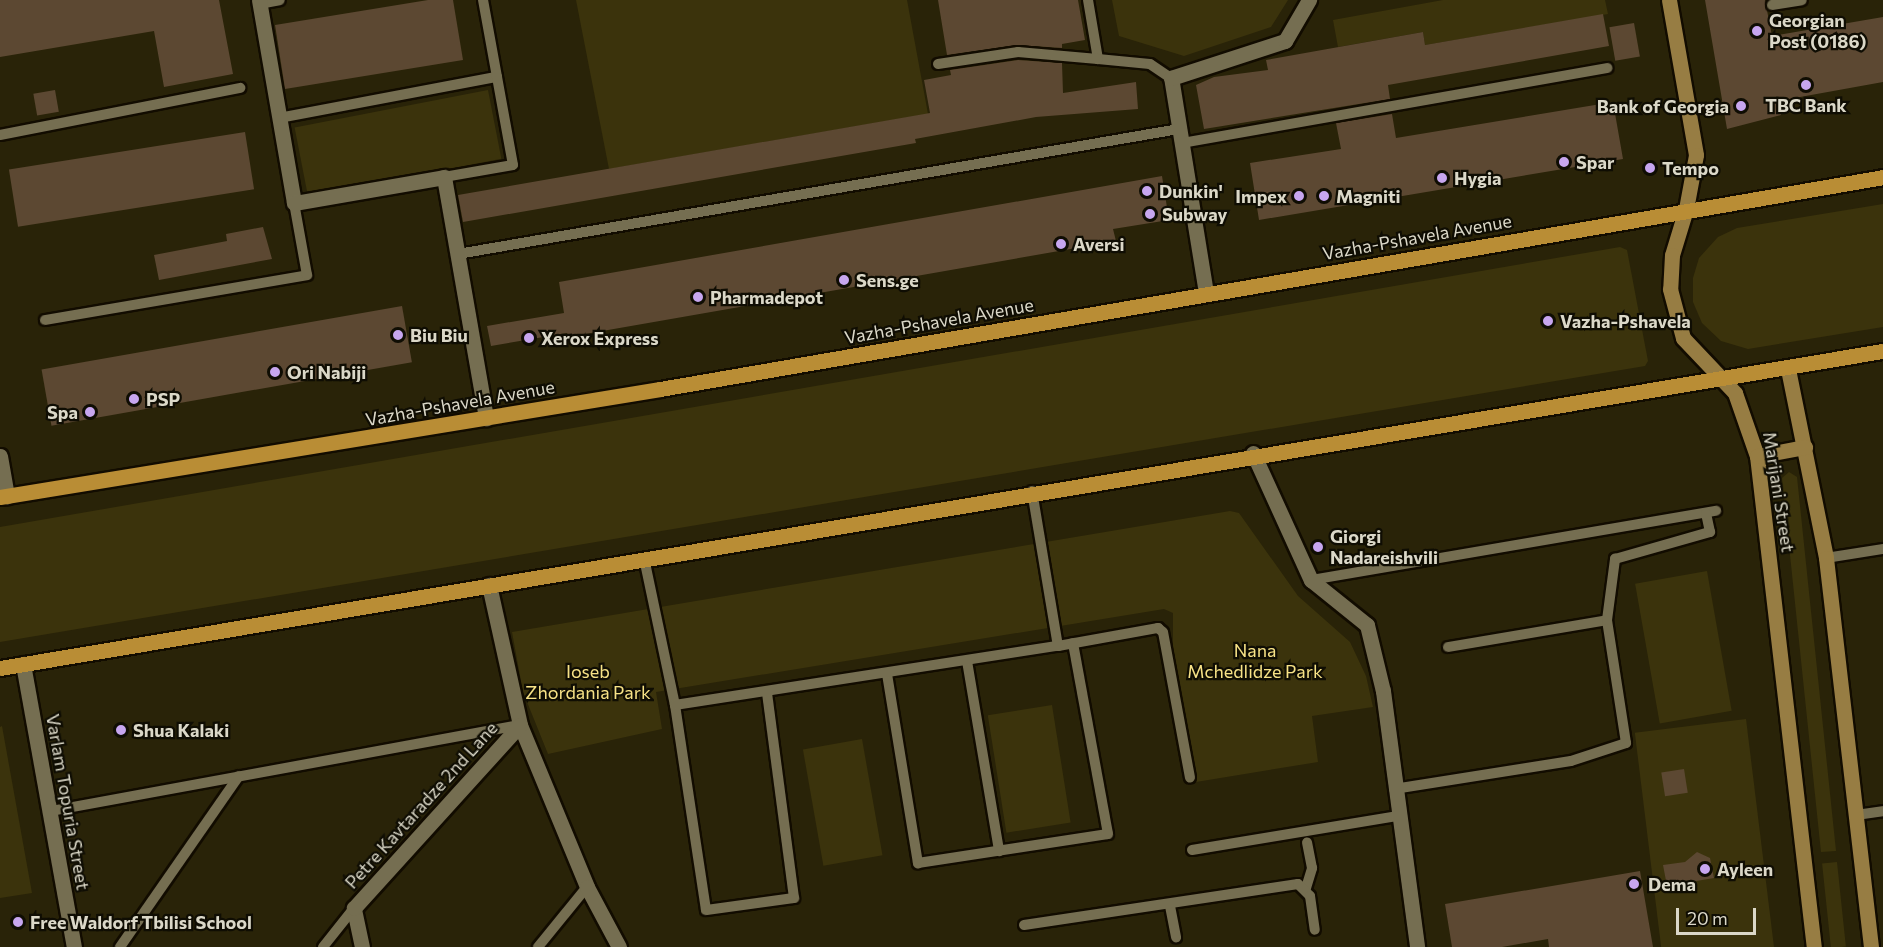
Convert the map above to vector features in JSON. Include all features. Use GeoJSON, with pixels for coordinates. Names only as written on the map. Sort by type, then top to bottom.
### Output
{"type":"FeatureCollection","features":[{"type":"Feature","properties":{"kind":"main road","name":"Vazha-Pshavela Avenue"},"geometry":{"type":"LineString","coordinates":[[3,497],[486,418],[1686,209],[1883,177]]}},
{"type":"Feature","properties":{"kind":"main road"},"geometry":{"type":"LineString","coordinates":[[0,668],[1253,453],[1725,381],[1883,351]]}},
{"type":"Feature","properties":{"kind":"street"},"geometry":{"type":"LineString","coordinates":[[1206,293],[1171,78],[1285,41],[1309,0]]}},
{"type":"Feature","properties":{"kind":"street","name":"Marijani Street"},"geometry":{"type":"LineString","coordinates":[[1669,0],[1696,155],[1686,209],[1670,272],[1675,315],[1694,352],[1725,381],[1746,416],[1757,456],[1814,947]]}},
{"type":"Feature","properties":{"kind":"street"},"geometry":{"type":"LineString","coordinates":[[259,2],[294,203],[444,177],[486,418]]}},
{"type":"Feature","properties":{"kind":"street","name":"Marijani Street"},"geometry":{"type":"LineString","coordinates":[[1788,369],[1827,558],[1871,947]]}},
{"type":"Feature","properties":{"kind":"street"},"geometry":{"type":"LineString","coordinates":[[1757,456],[1805,447]]}},
{"type":"Feature","properties":{"kind":"street"},"geometry":{"type":"LineString","coordinates":[[1253,453],[1311,580],[1367,625],[1383,691],[1394,789],[1417,947]]}},
{"type":"Feature","properties":{"kind":"street"},"geometry":{"type":"LineString","coordinates":[[0,456],[3,497]]}},
{"type":"Feature","properties":{"kind":"street"},"geometry":{"type":"LineString","coordinates":[[489,585],[520,725],[587,887],[619,947]]}},
{"type":"Feature","properties":{"kind":"street","name":"Varlam Topuria Street"},"geometry":{"type":"LineString","coordinates":[[23,664],[74,947]]}},
{"type":"Feature","properties":{"kind":"street","name":"Petre Kavtaradze 2nd Lane"},"geometry":{"type":"LineString","coordinates":[[362,947],[354,908],[520,725]]}},
{"type":"Feature","properties":{"kind":"lane"},"geometry":{"type":"LineString","coordinates":[[259,2],[280,0]]}},
{"type":"Feature","properties":{"kind":"lane"},"geometry":{"type":"LineString","coordinates":[[444,177],[513,165],[483,0]]}},
{"type":"Feature","properties":{"kind":"lane"},"geometry":{"type":"LineString","coordinates":[[1088,0],[1098,59]]}},
{"type":"Feature","properties":{"kind":"lane"},"geometry":{"type":"LineString","coordinates":[[1772,5],[1802,0]]}},
{"type":"Feature","properties":{"kind":"lane"},"geometry":{"type":"LineString","coordinates":[[938,64],[1018,52],[1150,64],[1171,78]]}},
{"type":"Feature","properties":{"kind":"lane"},"geometry":{"type":"LineString","coordinates":[[459,254],[1607,68]]}},
{"type":"Feature","properties":{"kind":"lane"},"geometry":{"type":"LineString","coordinates":[[279,118],[497,77]]}},
{"type":"Feature","properties":{"kind":"lane"},"geometry":{"type":"LineString","coordinates":[[0,135],[240,88]]}},
{"type":"Feature","properties":{"kind":"lane"},"geometry":{"type":"LineString","coordinates":[[45,320],[307,275],[294,203]]}},
{"type":"Feature","properties":{"kind":"lane"},"geometry":{"type":"LineString","coordinates":[[1032,491],[1058,646]]}},
{"type":"Feature","properties":{"kind":"lane"},"geometry":{"type":"LineString","coordinates":[[1311,580],[1711,512],[1710,532],[1615,560],[1607,620],[1626,742],[1571,761],[1394,789]]}},
{"type":"Feature","properties":{"kind":"lane"},"geometry":{"type":"LineString","coordinates":[[1827,558],[1883,549]]}},
{"type":"Feature","properties":{"kind":"lane"},"geometry":{"type":"LineString","coordinates":[[644,558],[675,705],[706,910],[794,898],[766,692]]}},
{"type":"Feature","properties":{"kind":"lane"},"geometry":{"type":"LineString","coordinates":[[1448,647],[1607,620]]}},
{"type":"Feature","properties":{"kind":"lane"},"geometry":{"type":"LineString","coordinates":[[675,705],[887,674],[1158,628],[1163,632],[1190,778]]}},
{"type":"Feature","properties":{"kind":"lane"},"geometry":{"type":"LineString","coordinates":[[887,674],[918,863],[1108,834],[1073,643]]}},
{"type":"Feature","properties":{"kind":"lane"},"geometry":{"type":"LineString","coordinates":[[967,661],[999,851]]}},
{"type":"Feature","properties":{"kind":"lane"},"geometry":{"type":"LineString","coordinates":[[51,811],[520,725]]}},
{"type":"Feature","properties":{"kind":"lane"},"geometry":{"type":"LineString","coordinates":[[120,947],[239,776]]}},
{"type":"Feature","properties":{"kind":"lane"},"geometry":{"type":"LineString","coordinates":[[1856,815],[1883,812]]}},
{"type":"Feature","properties":{"kind":"lane"},"geometry":{"type":"LineString","coordinates":[[1192,850],[1398,816]]}},
{"type":"Feature","properties":{"kind":"lane"},"geometry":{"type":"LineString","coordinates":[[1307,842],[1312,868],[1306,888],[1316,930]]}},
{"type":"Feature","properties":{"kind":"lane"},"geometry":{"type":"LineString","coordinates":[[1024,925],[1170,906],[1298,884],[1306,888]]}},
{"type":"Feature","properties":{"kind":"lane"},"geometry":{"type":"LineString","coordinates":[[538,947],[587,887]]}},
{"type":"Feature","properties":{"kind":"lane"},"geometry":{"type":"LineString","coordinates":[[1170,906],[1176,937]]}},
{"type":"Feature","properties":{"kind":"lane"},"geometry":{"type":"LineString","coordinates":[[323,947],[354,908]]}},
{"type":"Feature","properties":{"kind":"green space"},"geometry":{"type":"Polygon","coordinates":[[[576,0],[907,0],[928,114],[609,169],[576,0]]]}},
{"type":"Feature","properties":{"kind":"green space"},"geometry":{"type":"Polygon","coordinates":[[[1112,0],[1288,0],[1271,27],[1184,56],[1119,36],[1112,0]]]}},
{"type":"Feature","properties":{"kind":"green space"},"geometry":{"type":"Polygon","coordinates":[[[1443,0],[1605,0],[1608,14],[1425,45],[1423,32],[1338,47],[1333,20],[1443,0]]]}},
{"type":"Feature","properties":{"kind":"green space"},"geometry":{"type":"Polygon","coordinates":[[[488,90],[501,159],[308,196],[295,128],[488,90]]]}},
{"type":"Feature","properties":{"kind":"green space"},"geometry":{"type":"Polygon","coordinates":[[[1883,204],[1883,327],[1748,349],[1721,341],[1702,323],[1693,302],[1693,278],[1699,258],[1718,237],[1737,228],[1883,204]]]}},
{"type":"Feature","properties":{"kind":"green space"},"geometry":{"type":"Polygon","coordinates":[[[1620,247],[1627,250],[1648,361],[1645,366],[0,642],[0,527],[1620,247]]]}},
{"type":"Feature","properties":{"kind":"green space"},"geometry":{"type":"Polygon","coordinates":[[[1789,472],[1797,477],[1836,851],[1821,852],[1782,478],[1789,472]]]}},
{"type":"Feature","properties":{"kind":"green space","name":"Ioseb Zhordania Park"},"geometry":{"type":"Polygon","coordinates":[[[1230,511],[1239,513],[1298,596],[1350,642],[1366,676],[1373,707],[1312,716],[1318,762],[1196,782],[1173,650],[1173,613],[1164,609],[656,692],[662,729],[548,754],[523,692],[512,632],[1230,511]]]}},
{"type":"Feature","properties":{"kind":"green space"},"geometry":{"type":"Polygon","coordinates":[[[1707,571],[1732,711],[1660,724],[1635,584],[1707,571]]]}},
{"type":"Feature","properties":{"kind":"green space"},"geometry":{"type":"Polygon","coordinates":[[[1052,705],[1071,823],[1006,833],[988,715],[1052,705]]]}},
{"type":"Feature","properties":{"kind":"green space"},"geometry":{"type":"Polygon","coordinates":[[[1746,719],[1774,947],[1661,947],[1635,733],[1746,719]]]}},
{"type":"Feature","properties":{"kind":"green space"},"geometry":{"type":"Polygon","coordinates":[[[2,726],[32,893],[0,898],[0,727],[2,726]]]}},
{"type":"Feature","properties":{"kind":"green space"},"geometry":{"type":"Polygon","coordinates":[[[862,739],[882,855],[823,866],[803,749],[862,739]]]}},
{"type":"Feature","properties":{"kind":"green space"},"geometry":{"type":"Polygon","coordinates":[[[1837,862],[1846,947],[1831,947],[1822,864],[1837,862]]]}},
{"type":"Feature","properties":{"kind":"building"},"geometry":{"type":"Polygon","coordinates":[[[0,0],[219,0],[233,74],[164,87],[154,31],[0,57],[0,0]]]}},
{"type":"Feature","properties":{"kind":"building"},"geometry":{"type":"Polygon","coordinates":[[[428,0],[453,0],[463,60],[285,89],[275,25],[428,0]]]}},
{"type":"Feature","properties":{"kind":"building"},"geometry":{"type":"Polygon","coordinates":[[[938,0],[1078,0],[1085,40],[1062,44],[1062,48],[1017,45],[947,55],[938,0]]]}},
{"type":"Feature","properties":{"kind":"building"},"geometry":{"type":"Polygon","coordinates":[[[1705,0],[1765,0],[1772,36],[1883,17],[1883,82],[1778,101],[1781,115],[1727,129],[1705,0]]]}},
{"type":"Feature","properties":{"kind":"building"},"geometry":{"type":"Polygon","coordinates":[[[1603,14],[1609,46],[1388,85],[1390,99],[1204,129],[1196,85],[1214,77],[1268,70],[1266,60],[1423,32],[1425,45],[1603,14]]]}},
{"type":"Feature","properties":{"kind":"building"},"geometry":{"type":"Polygon","coordinates":[[[1634,23],[1640,56],[1615,61],[1609,27],[1634,23]]]}},
{"type":"Feature","properties":{"kind":"building"},"geometry":{"type":"Polygon","coordinates":[[[1018,60],[1062,63],[1063,93],[1136,82],[1138,109],[1036,117],[915,139],[916,143],[463,222],[458,195],[930,113],[924,80],[951,75],[950,70],[1018,60]]]}},
{"type":"Feature","properties":{"kind":"building"},"geometry":{"type":"Polygon","coordinates":[[[55,90],[59,112],[37,115],[33,94],[55,90]]]}},
{"type":"Feature","properties":{"kind":"building"},"geometry":{"type":"Polygon","coordinates":[[[1613,102],[1623,159],[1259,220],[1250,163],[1341,149],[1336,123],[1392,114],[1396,138],[1613,102]]]}},
{"type":"Feature","properties":{"kind":"building"},"geometry":{"type":"Polygon","coordinates":[[[245,132],[254,189],[18,227],[9,169],[245,132]]]}},
{"type":"Feature","properties":{"kind":"building"},"geometry":{"type":"Polygon","coordinates":[[[1162,176],[1169,220],[1113,229],[1116,241],[568,337],[567,333],[491,346],[487,326],[564,313],[559,282],[1162,176]]]}},
{"type":"Feature","properties":{"kind":"building"},"geometry":{"type":"Polygon","coordinates":[[[263,227],[272,259],[159,280],[154,255],[227,241],[226,234],[263,227]]]}},
{"type":"Feature","properties":{"kind":"building"},"geometry":{"type":"Polygon","coordinates":[[[402,306],[412,362],[51,426],[42,370],[402,306]]]}},
{"type":"Feature","properties":{"kind":"building"},"geometry":{"type":"Polygon","coordinates":[[[1684,769],[1688,793],[1665,796],[1661,773],[1684,769]]]}},
{"type":"Feature","properties":{"kind":"building"},"geometry":{"type":"Polygon","coordinates":[[[1697,852],[1710,858],[1714,878],[1667,886],[1663,865],[1685,862],[1697,852]]]}},
{"type":"Feature","properties":{"kind":"building"},"geometry":{"type":"Polygon","coordinates":[[[1640,871],[1653,947],[1549,947],[1548,939],[1502,947],[1452,947],[1445,904],[1640,871]]]}},
{"type":"Feature","properties":{"kind":"place","name":"Georgian Post (0186)"},"geometry":{"type":"Point","coordinates":[1757,31]}},
{"type":"Feature","properties":{"kind":"place","name":"TBC Bank"},"geometry":{"type":"Point","coordinates":[1806,85]}},
{"type":"Feature","properties":{"kind":"place","name":"Bank of Georgia"},"geometry":{"type":"Point","coordinates":[1741,106]}},
{"type":"Feature","properties":{"kind":"place","name":"Spar"},"geometry":{"type":"Point","coordinates":[1564,162]}},
{"type":"Feature","properties":{"kind":"place","name":"Tempo"},"geometry":{"type":"Point","coordinates":[1650,168]}},
{"type":"Feature","properties":{"kind":"place","name":"Hygia"},"geometry":{"type":"Point","coordinates":[1442,178]}},
{"type":"Feature","properties":{"kind":"place","name":"Dunkin'"},"geometry":{"type":"Point","coordinates":[1147,191]}},
{"type":"Feature","properties":{"kind":"place","name":"Impex"},"geometry":{"type":"Point","coordinates":[1299,196]}},
{"type":"Feature","properties":{"kind":"place","name":"Magniti"},"geometry":{"type":"Point","coordinates":[1324,196]}},
{"type":"Feature","properties":{"kind":"place","name":"Subway"},"geometry":{"type":"Point","coordinates":[1150,214]}},
{"type":"Feature","properties":{"kind":"place","name":"Aversi"},"geometry":{"type":"Point","coordinates":[1061,244]}},
{"type":"Feature","properties":{"kind":"place","name":"Sens.ge"},"geometry":{"type":"Point","coordinates":[844,280]}},
{"type":"Feature","properties":{"kind":"place","name":"Pharmadepot"},"geometry":{"type":"Point","coordinates":[698,297]}},
{"type":"Feature","properties":{"kind":"place","name":"Vazha-Pshavela"},"geometry":{"type":"Point","coordinates":[1548,321]}},
{"type":"Feature","properties":{"kind":"place","name":"Biu Biu"},"geometry":{"type":"Point","coordinates":[398,335]}},
{"type":"Feature","properties":{"kind":"place","name":"Xerox Express"},"geometry":{"type":"Point","coordinates":[529,338]}},
{"type":"Feature","properties":{"kind":"place","name":"Ori Nabiji"},"geometry":{"type":"Point","coordinates":[275,372]}},
{"type":"Feature","properties":{"kind":"place","name":"PSP"},"geometry":{"type":"Point","coordinates":[134,399]}},
{"type":"Feature","properties":{"kind":"place","name":"Spa"},"geometry":{"type":"Point","coordinates":[90,412]}},
{"type":"Feature","properties":{"kind":"place","name":"Giorgi Nadareishvili"},"geometry":{"type":"Point","coordinates":[1318,547]}},
{"type":"Feature","properties":{"kind":"place","name":"Shua Kalaki"},"geometry":{"type":"Point","coordinates":[121,730]}},
{"type":"Feature","properties":{"kind":"place","name":"Ayleen"},"geometry":{"type":"Point","coordinates":[1705,869]}},
{"type":"Feature","properties":{"kind":"place","name":"Dema"},"geometry":{"type":"Point","coordinates":[1634,884]}},
{"type":"Feature","properties":{"kind":"place","name":"Free Waldorf Tbilisi School"},"geometry":{"type":"Point","coordinates":[18,922]}},
{"type":"Feature","properties":{"kind":"park label","name":"Nana Mchedlidze Park"},"geometry":{"type":"Point","coordinates":[1255,661]}}]}
